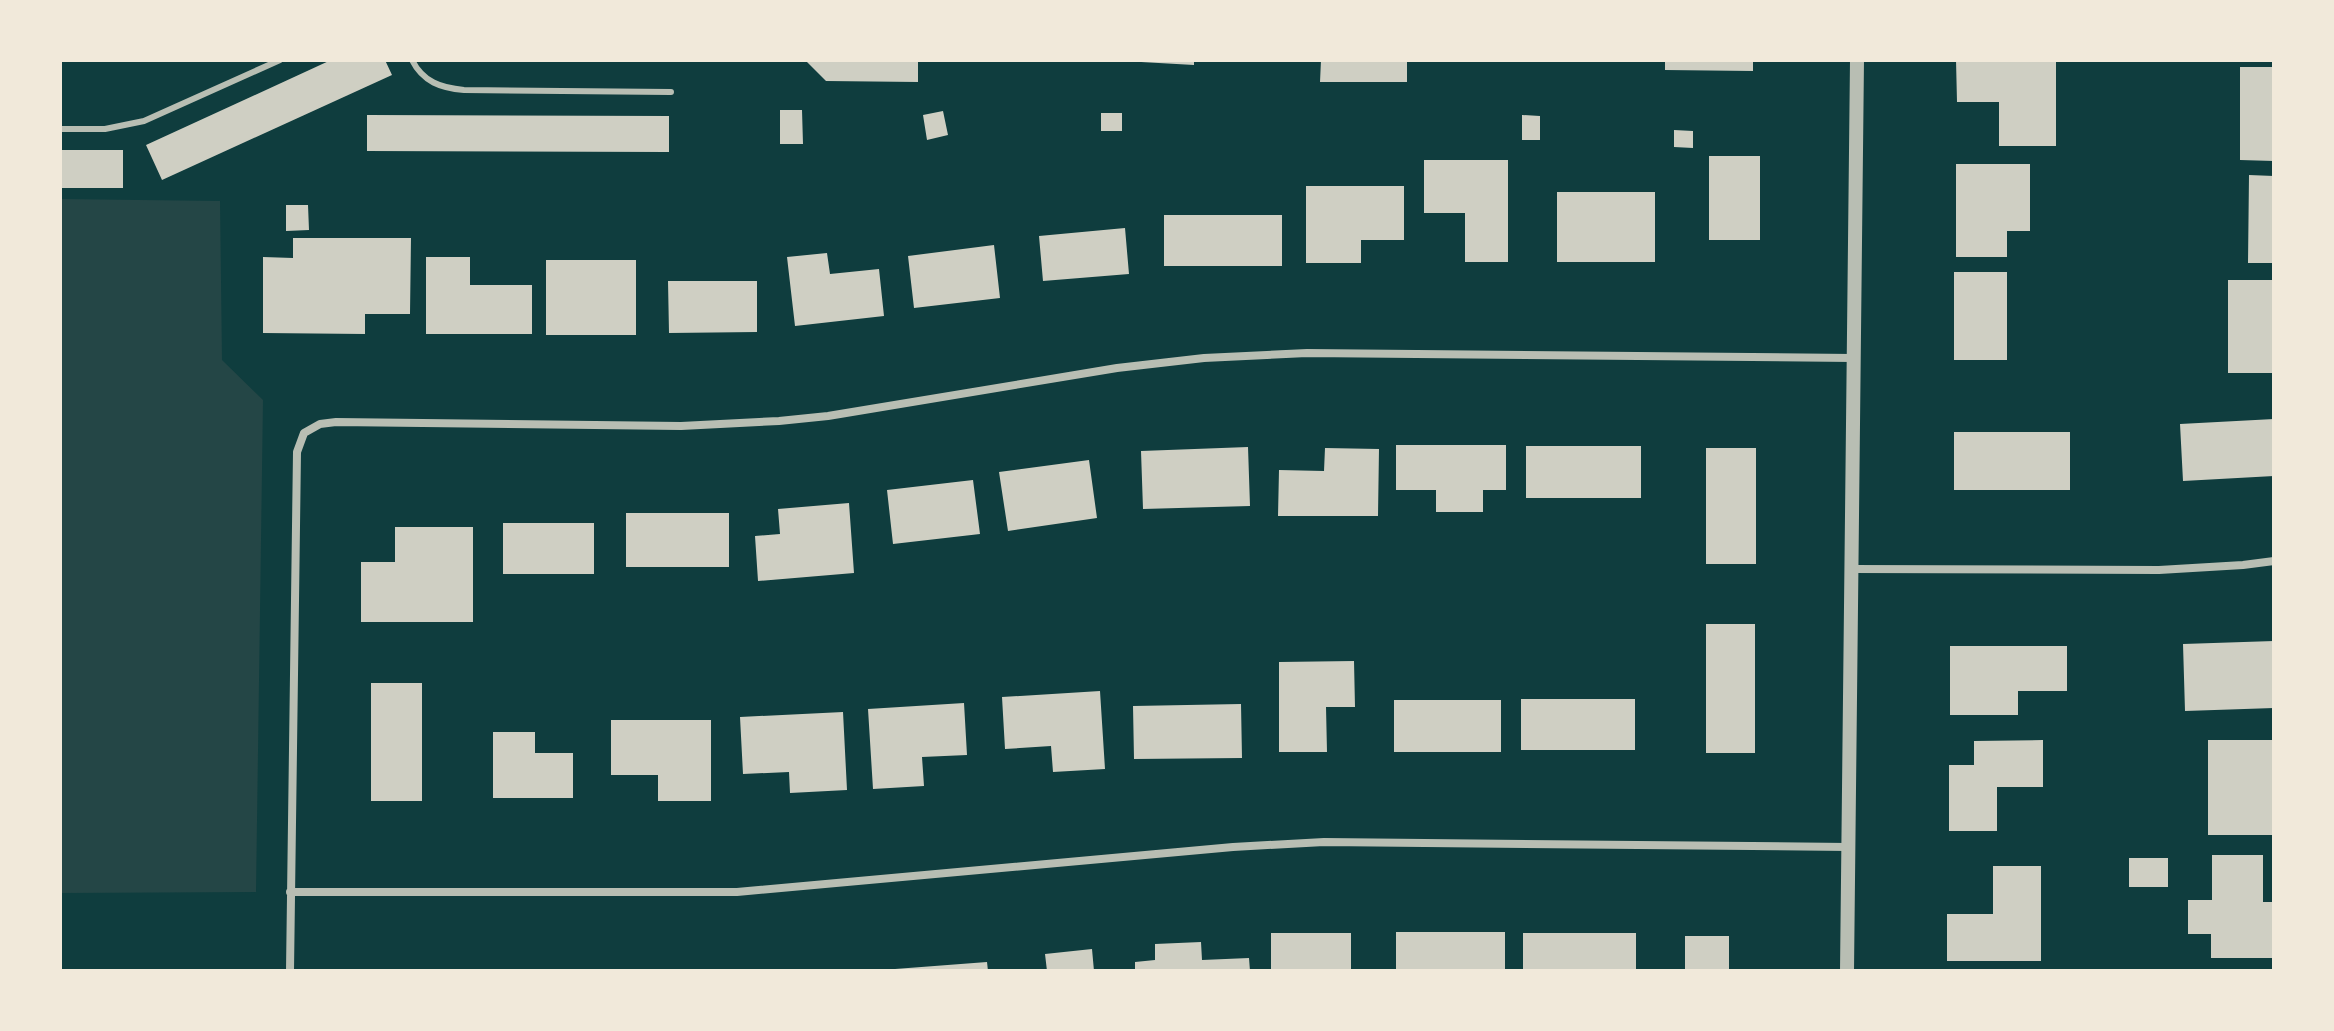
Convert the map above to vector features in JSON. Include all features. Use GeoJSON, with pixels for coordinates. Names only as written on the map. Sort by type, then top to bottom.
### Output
{"type":"FeatureCollection","features":[{"type":"Feature","properties":{"kind":"street"},"geometry":{"type":"LineString","coordinates":[[1847,971],[1857,60]]}},
{"type":"Feature","properties":{"kind":"street"},"geometry":{"type":"LineString","coordinates":[[290,971],[296,469],[297,452],[304,433],[320,424],[681,426],[779,421],[828,416],[1117,368],[1204,358],[1293,354],[1853,358]]}},
{"type":"Feature","properties":{"kind":"street"},"geometry":{"type":"LineString","coordinates":[[1851,569],[2159,570],[2274,561]]}},
{"type":"Feature","properties":{"kind":"street"},"geometry":{"type":"LineString","coordinates":[[290,892],[737,892],[1233,847],[1324,842],[1848,847]]}},
{"type":"Feature","properties":{"kind":"lane"},"geometry":{"type":"LineString","coordinates":[[60,129],[105,129],[144,121],[280,60]]}},
{"type":"Feature","properties":{"kind":"lane"},"geometry":{"type":"LineString","coordinates":[[412,60],[426,79],[436,85],[464,90],[671,92]]}},
{"type":"Feature","properties":{"kind":"shaded area"},"geometry":{"type":"Polygon","coordinates":[[[60,199],[220,201],[222,360],[263,400],[256,892],[60,893],[60,199]]]}},
{"type":"Feature","properties":{"kind":"building"},"geometry":{"type":"Polygon","coordinates":[[[331,60],[385,60],[392,75],[162,180],[146,145],[331,60]]]}},
{"type":"Feature","properties":{"kind":"building"},"geometry":{"type":"Polygon","coordinates":[[[805,60],[918,60],[918,82],[826,81],[805,60]]]}},
{"type":"Feature","properties":{"kind":"building"},"geometry":{"type":"Polygon","coordinates":[[[1194,60],[1194,65],[1141,62],[1194,60]]]}},
{"type":"Feature","properties":{"kind":"building"},"geometry":{"type":"Polygon","coordinates":[[[1321,60],[1407,60],[1407,82],[1320,82],[1321,60]]]}},
{"type":"Feature","properties":{"kind":"building"},"geometry":{"type":"Polygon","coordinates":[[[1665,60],[1753,60],[1753,71],[1665,70],[1665,60]]]}},
{"type":"Feature","properties":{"kind":"building"},"geometry":{"type":"Polygon","coordinates":[[[1956,60],[2056,60],[2056,146],[1999,146],[1999,102],[1957,102],[1956,60]]]}},
{"type":"Feature","properties":{"kind":"building"},"geometry":{"type":"Polygon","coordinates":[[[2240,67],[2274,67],[2274,161],[2240,160],[2240,67]]]}},
{"type":"Feature","properties":{"kind":"building"},"geometry":{"type":"Polygon","coordinates":[[[780,110],[802,110],[803,144],[780,144],[780,110]]]}},
{"type":"Feature","properties":{"kind":"building"},"geometry":{"type":"Polygon","coordinates":[[[943,111],[948,135],[927,140],[923,115],[943,111]]]}},
{"type":"Feature","properties":{"kind":"building"},"geometry":{"type":"Polygon","coordinates":[[[1101,113],[1122,113],[1122,131],[1101,131],[1101,113]]]}},
{"type":"Feature","properties":{"kind":"building"},"geometry":{"type":"Polygon","coordinates":[[[367,115],[669,116],[669,152],[367,151],[367,115]]]}},
{"type":"Feature","properties":{"kind":"building"},"geometry":{"type":"Polygon","coordinates":[[[1522,115],[1540,116],[1540,140],[1522,140],[1522,115]]]}},
{"type":"Feature","properties":{"kind":"building"},"geometry":{"type":"Polygon","coordinates":[[[1674,130],[1693,131],[1693,148],[1674,147],[1674,130]]]}},
{"type":"Feature","properties":{"kind":"building"},"geometry":{"type":"Polygon","coordinates":[[[60,150],[123,150],[123,188],[60,188],[60,150]]]}},
{"type":"Feature","properties":{"kind":"building"},"geometry":{"type":"Polygon","coordinates":[[[1709,156],[1760,156],[1760,240],[1709,240],[1709,156]]]}},
{"type":"Feature","properties":{"kind":"building"},"geometry":{"type":"Polygon","coordinates":[[[1424,160],[1508,160],[1508,262],[1465,262],[1465,213],[1424,213],[1424,160]]]}},
{"type":"Feature","properties":{"kind":"building"},"geometry":{"type":"Polygon","coordinates":[[[1956,164],[2030,164],[2030,231],[2007,231],[2007,257],[1956,257],[1956,164]]]}},
{"type":"Feature","properties":{"kind":"building"},"geometry":{"type":"Polygon","coordinates":[[[2249,175],[2274,176],[2274,263],[2248,263],[2249,175]]]}},
{"type":"Feature","properties":{"kind":"building"},"geometry":{"type":"Polygon","coordinates":[[[1306,186],[1404,186],[1404,240],[1361,240],[1361,263],[1306,263],[1306,186]]]}},
{"type":"Feature","properties":{"kind":"building"},"geometry":{"type":"Polygon","coordinates":[[[1557,192],[1655,192],[1655,262],[1557,262],[1557,192]]]}},
{"type":"Feature","properties":{"kind":"building"},"geometry":{"type":"Polygon","coordinates":[[[286,205],[308,205],[309,230],[286,231],[286,205]]]}},
{"type":"Feature","properties":{"kind":"building"},"geometry":{"type":"Polygon","coordinates":[[[1164,215],[1282,215],[1282,266],[1164,266],[1164,215]]]}},
{"type":"Feature","properties":{"kind":"building"},"geometry":{"type":"Polygon","coordinates":[[[1125,228],[1129,274],[1043,281],[1039,236],[1125,228]]]}},
{"type":"Feature","properties":{"kind":"building"},"geometry":{"type":"Polygon","coordinates":[[[293,238],[411,238],[410,314],[365,314],[365,334],[263,333],[263,257],[293,258],[293,238]]]}},
{"type":"Feature","properties":{"kind":"building"},"geometry":{"type":"Polygon","coordinates":[[[994,245],[1000,298],[914,308],[908,256],[994,245]]]}},
{"type":"Feature","properties":{"kind":"building"},"geometry":{"type":"Polygon","coordinates":[[[827,253],[830,274],[879,269],[884,316],[795,326],[787,257],[827,253]]]}},
{"type":"Feature","properties":{"kind":"building"},"geometry":{"type":"Polygon","coordinates":[[[426,257],[470,257],[470,285],[532,285],[532,334],[426,334],[426,257]]]}},
{"type":"Feature","properties":{"kind":"building"},"geometry":{"type":"Polygon","coordinates":[[[546,260],[636,260],[636,335],[546,335],[546,260]]]}},
{"type":"Feature","properties":{"kind":"building"},"geometry":{"type":"Polygon","coordinates":[[[1954,272],[2007,272],[2007,360],[1954,360],[1954,272]]]}},
{"type":"Feature","properties":{"kind":"building"},"geometry":{"type":"Polygon","coordinates":[[[2228,280],[2274,280],[2274,373],[2228,373],[2228,280]]]}},
{"type":"Feature","properties":{"kind":"building"},"geometry":{"type":"Polygon","coordinates":[[[668,281],[757,281],[757,332],[669,333],[668,281]]]}},
{"type":"Feature","properties":{"kind":"building"},"geometry":{"type":"Polygon","coordinates":[[[2274,419],[2274,476],[2183,481],[2180,424],[2274,419]]]}},
{"type":"Feature","properties":{"kind":"building"},"geometry":{"type":"Polygon","coordinates":[[[1954,432],[2070,432],[2070,490],[1954,490],[1954,432]]]}},
{"type":"Feature","properties":{"kind":"building"},"geometry":{"type":"Polygon","coordinates":[[[1396,445],[1506,445],[1506,490],[1483,490],[1483,512],[1436,512],[1436,490],[1396,490],[1396,445]]]}},
{"type":"Feature","properties":{"kind":"building"},"geometry":{"type":"Polygon","coordinates":[[[1526,446],[1641,446],[1641,498],[1526,498],[1526,446]]]}},
{"type":"Feature","properties":{"kind":"building"},"geometry":{"type":"Polygon","coordinates":[[[1248,447],[1250,506],[1143,509],[1141,451],[1248,447]]]}},
{"type":"Feature","properties":{"kind":"building"},"geometry":{"type":"Polygon","coordinates":[[[1325,448],[1379,449],[1378,516],[1278,516],[1279,470],[1324,471],[1325,448]]]}},
{"type":"Feature","properties":{"kind":"building"},"geometry":{"type":"Polygon","coordinates":[[[1706,448],[1756,448],[1756,564],[1706,564],[1706,448]]]}},
{"type":"Feature","properties":{"kind":"building"},"geometry":{"type":"Polygon","coordinates":[[[1089,460],[1097,518],[1008,531],[999,472],[1089,460]]]}},
{"type":"Feature","properties":{"kind":"building"},"geometry":{"type":"Polygon","coordinates":[[[973,480],[980,534],[893,544],[887,490],[973,480]]]}},
{"type":"Feature","properties":{"kind":"building"},"geometry":{"type":"Polygon","coordinates":[[[849,503],[854,573],[758,581],[755,536],[780,534],[778,509],[849,503]]]}},
{"type":"Feature","properties":{"kind":"building"},"geometry":{"type":"Polygon","coordinates":[[[626,513],[729,513],[729,567],[626,567],[626,513]]]}},
{"type":"Feature","properties":{"kind":"building"},"geometry":{"type":"Polygon","coordinates":[[[503,523],[594,523],[594,574],[503,574],[503,523]]]}},
{"type":"Feature","properties":{"kind":"building"},"geometry":{"type":"Polygon","coordinates":[[[395,527],[473,527],[473,622],[361,622],[361,562],[395,562],[395,527]]]}},
{"type":"Feature","properties":{"kind":"building"},"geometry":{"type":"Polygon","coordinates":[[[1706,624],[1755,624],[1755,753],[1706,753],[1706,624]]]}},
{"type":"Feature","properties":{"kind":"building"},"geometry":{"type":"Polygon","coordinates":[[[2274,641],[2274,708],[2185,711],[2183,644],[2274,641]]]}},
{"type":"Feature","properties":{"kind":"building"},"geometry":{"type":"Polygon","coordinates":[[[1950,646],[2067,646],[2067,691],[2018,691],[2018,715],[1950,715],[1950,646]]]}},
{"type":"Feature","properties":{"kind":"building"},"geometry":{"type":"Polygon","coordinates":[[[1354,661],[1355,707],[1326,707],[1327,752],[1279,752],[1279,662],[1354,661]]]}},
{"type":"Feature","properties":{"kind":"building"},"geometry":{"type":"Polygon","coordinates":[[[371,683],[422,683],[422,801],[371,801],[371,683]]]}},
{"type":"Feature","properties":{"kind":"building"},"geometry":{"type":"Polygon","coordinates":[[[1100,691],[1105,769],[1053,772],[1051,746],[1005,749],[1002,697],[1100,691]]]}},
{"type":"Feature","properties":{"kind":"building"},"geometry":{"type":"Polygon","coordinates":[[[1521,699],[1635,699],[1635,750],[1521,750],[1521,699]]]}},
{"type":"Feature","properties":{"kind":"building"},"geometry":{"type":"Polygon","coordinates":[[[1394,700],[1501,700],[1501,752],[1394,752],[1394,700]]]}},
{"type":"Feature","properties":{"kind":"building"},"geometry":{"type":"Polygon","coordinates":[[[964,703],[967,755],[922,757],[924,786],[873,789],[868,709],[964,703]]]}},
{"type":"Feature","properties":{"kind":"building"},"geometry":{"type":"Polygon","coordinates":[[[1241,704],[1242,758],[1134,759],[1133,706],[1241,704]]]}},
{"type":"Feature","properties":{"kind":"building"},"geometry":{"type":"Polygon","coordinates":[[[843,712],[847,790],[790,793],[789,772],[743,774],[740,717],[843,712]]]}},
{"type":"Feature","properties":{"kind":"building"},"geometry":{"type":"Polygon","coordinates":[[[611,720],[711,720],[711,801],[658,801],[658,775],[611,775],[611,720]]]}},
{"type":"Feature","properties":{"kind":"building"},"geometry":{"type":"Polygon","coordinates":[[[493,732],[535,732],[535,753],[573,753],[573,798],[493,798],[493,732]]]}},
{"type":"Feature","properties":{"kind":"building"},"geometry":{"type":"Polygon","coordinates":[[[2043,740],[2043,787],[1997,787],[1997,831],[1949,831],[1949,765],[1974,765],[1974,741],[2043,740]]]}},
{"type":"Feature","properties":{"kind":"building"},"geometry":{"type":"Polygon","coordinates":[[[2208,740],[2274,740],[2274,835],[2208,835],[2208,740]]]}},
{"type":"Feature","properties":{"kind":"building"},"geometry":{"type":"Polygon","coordinates":[[[2212,855],[2263,855],[2263,902],[2274,902],[2274,958],[2211,958],[2211,934],[2188,934],[2188,900],[2212,900],[2212,855]]]}},
{"type":"Feature","properties":{"kind":"building"},"geometry":{"type":"Polygon","coordinates":[[[2129,858],[2168,858],[2168,887],[2129,887],[2129,858]]]}},
{"type":"Feature","properties":{"kind":"building"},"geometry":{"type":"Polygon","coordinates":[[[1993,866],[2041,866],[2041,961],[1947,961],[1947,914],[1993,914],[1993,866]]]}},
{"type":"Feature","properties":{"kind":"building"},"geometry":{"type":"Polygon","coordinates":[[[1396,932],[1505,932],[1505,971],[1396,971],[1396,932]]]}},
{"type":"Feature","properties":{"kind":"building"},"geometry":{"type":"Polygon","coordinates":[[[1271,933],[1351,933],[1351,971],[1271,971],[1271,933]]]}},
{"type":"Feature","properties":{"kind":"building"},"geometry":{"type":"Polygon","coordinates":[[[1523,933],[1636,933],[1636,971],[1523,971],[1523,933]]]}},
{"type":"Feature","properties":{"kind":"building"},"geometry":{"type":"Polygon","coordinates":[[[1685,936],[1729,936],[1729,971],[1685,971],[1685,936]]]}},
{"type":"Feature","properties":{"kind":"building"},"geometry":{"type":"Polygon","coordinates":[[[1201,942],[1202,960],[1249,958],[1250,971],[1135,971],[1135,962],[1155,960],[1155,944],[1201,942]]]}},
{"type":"Feature","properties":{"kind":"building"},"geometry":{"type":"Polygon","coordinates":[[[1092,949],[1094,971],[1047,971],[1045,954],[1092,949]]]}},
{"type":"Feature","properties":{"kind":"building"},"geometry":{"type":"Polygon","coordinates":[[[987,962],[988,971],[895,971],[895,969],[987,962]]]}}]}
